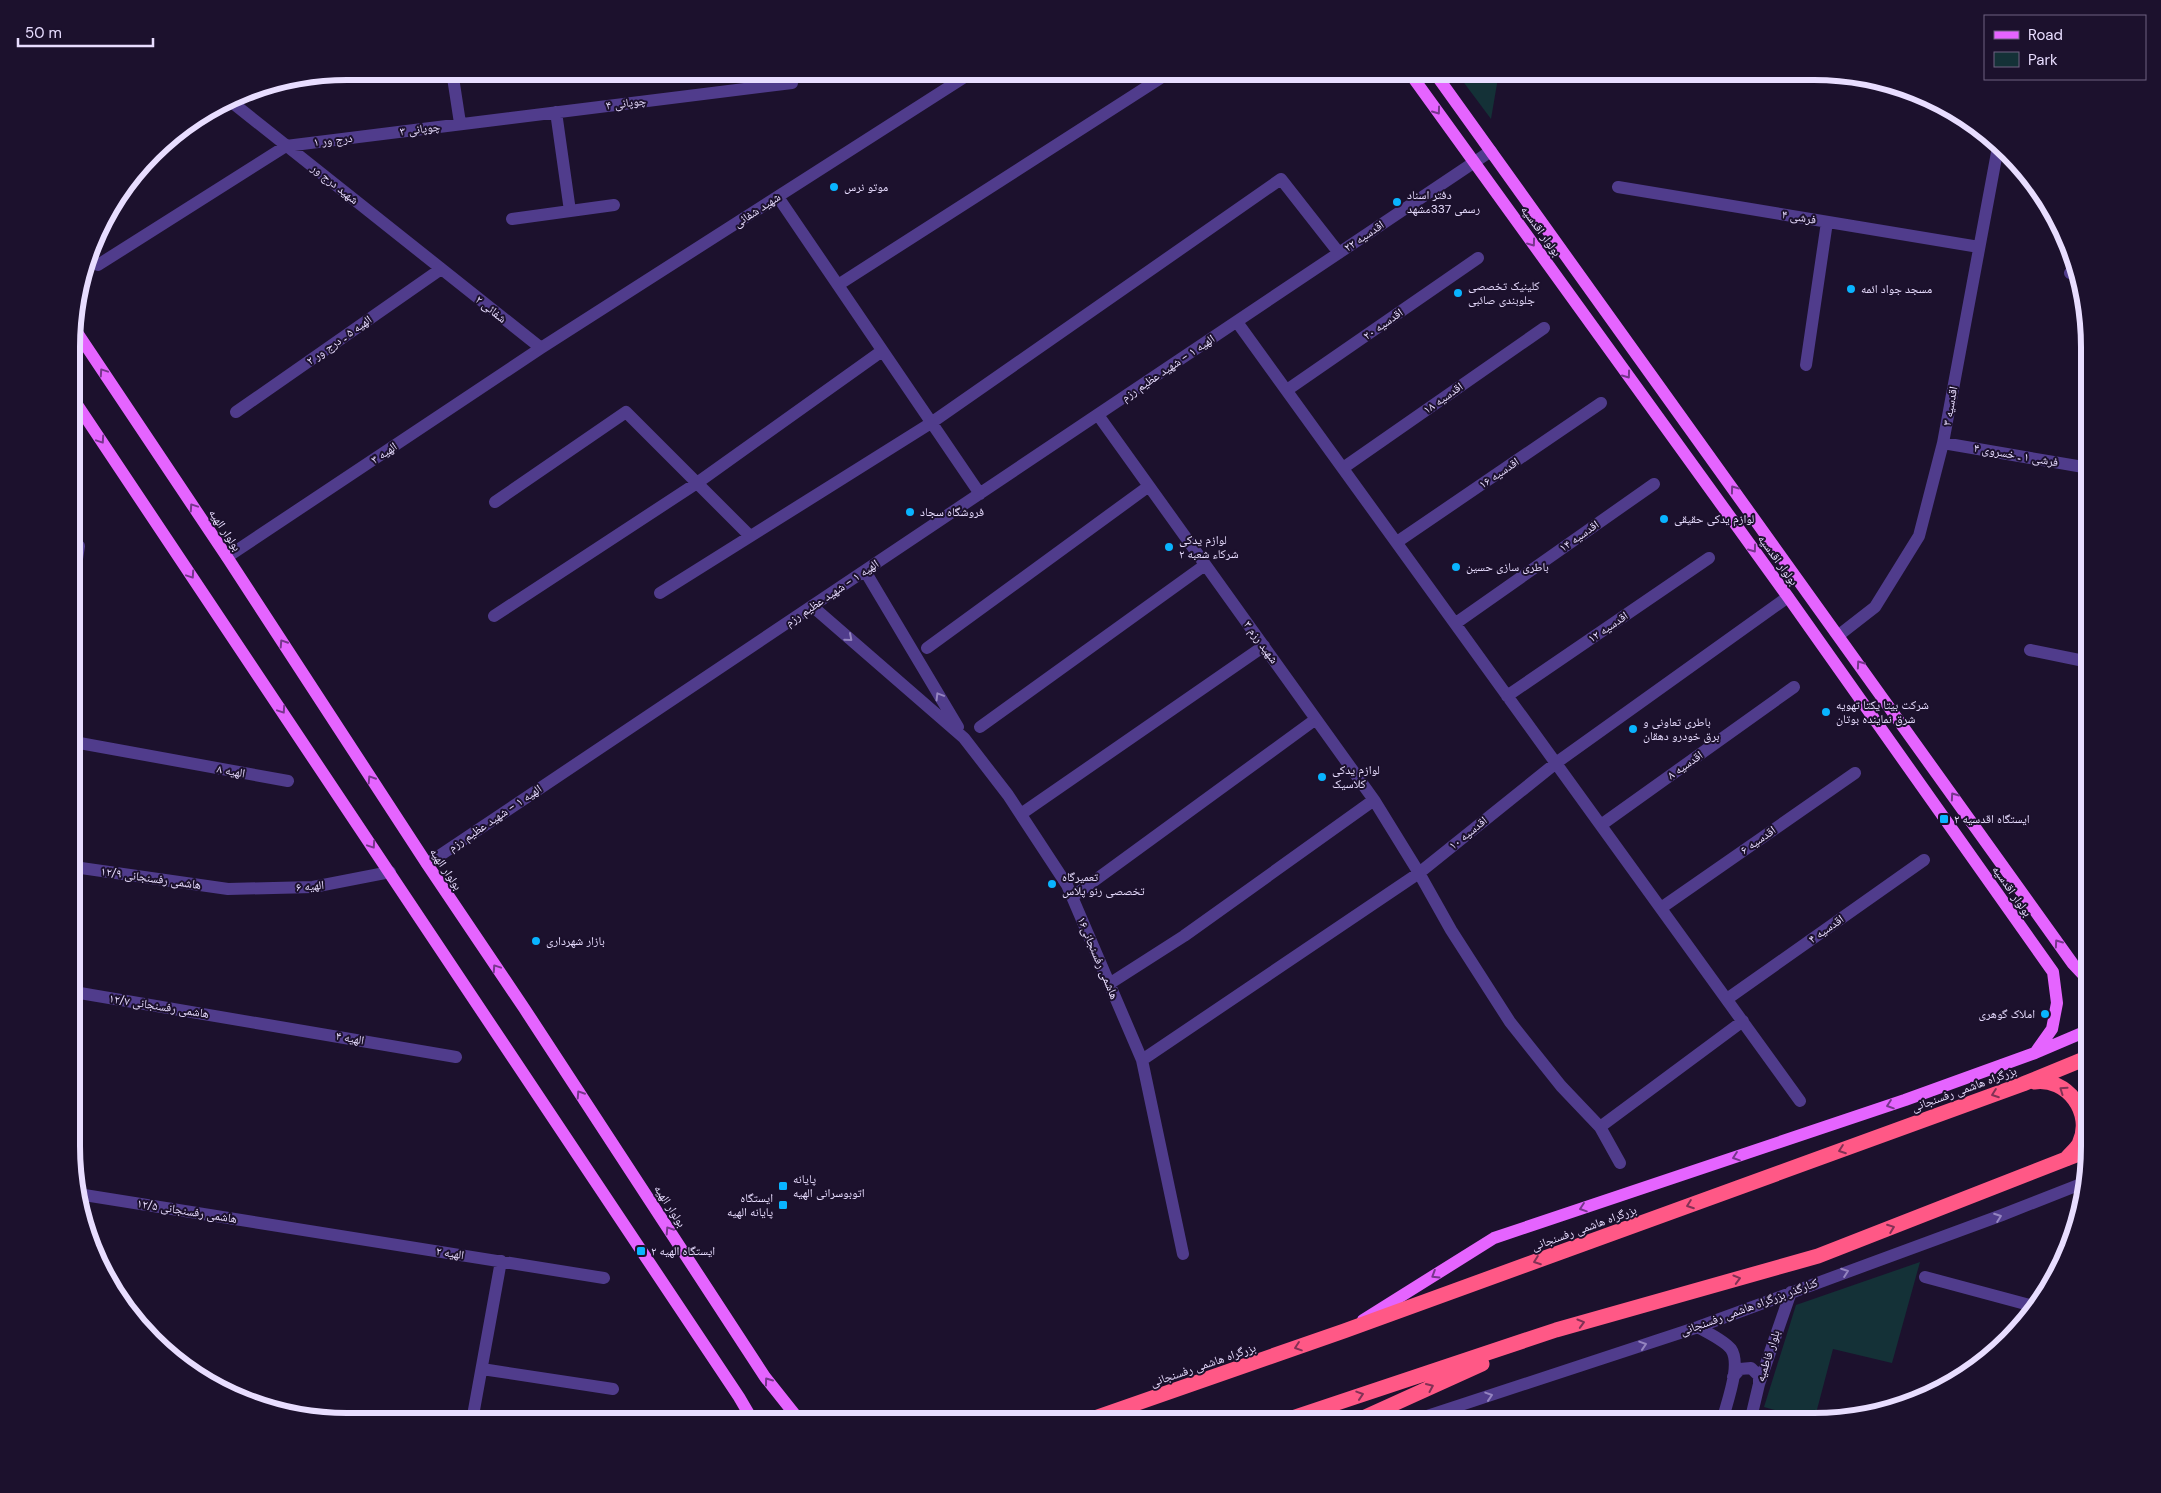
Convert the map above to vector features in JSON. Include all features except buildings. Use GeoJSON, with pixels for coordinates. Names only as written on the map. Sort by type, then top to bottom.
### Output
{"type":"FeatureCollection","features":[{"type":"Feature","properties":{"kind":"highway","name":"بزرگراه هاشمی رفسنجانی"},"geometry":{"type":"LineString","coordinates":[[1112,1413],[1344,1331],[2023,1084],[2081,1060]]}},
{"type":"Feature","properties":{"kind":"highway"},"geometry":{"type":"LineString","coordinates":[[2023,1084],[2044,1081],[2064,1088],[2078,1103],[2081,1114]]}},
{"type":"Feature","properties":{"kind":"highway"},"geometry":{"type":"LineString","coordinates":[[2065,1160],[2079,1144],[2081,1136]]}},
{"type":"Feature","properties":{"kind":"highway"},"geometry":{"type":"LineString","coordinates":[[1307,1413],[1556,1330],[1818,1256],[2081,1154]]}},
{"type":"Feature","properties":{"kind":"highway"},"geometry":{"type":"LineString","coordinates":[[1374,1413],[1556,1330]]}},
{"type":"Feature","properties":{"kind":"main road","name":"بولوار اقدسیه"},"geometry":{"type":"LineString","coordinates":[[1415,80],[1788,597],[2053,972],[2057,1002],[2052,1029],[2035,1053]]}},
{"type":"Feature","properties":{"kind":"main road","name":"بولوار اقدسیه"},"geometry":{"type":"LineString","coordinates":[[1440,80],[2073,964],[2081,972]]}},
{"type":"Feature","properties":{"kind":"main road","name":"بولوار الهیه"},"geometry":{"type":"LineString","coordinates":[[81,338],[765,1377],[792,1413]]}},
{"type":"Feature","properties":{"kind":"main road"},"geometry":{"type":"LineString","coordinates":[[80,409],[748,1413]]}},
{"type":"Feature","properties":{"kind":"main road"},"geometry":{"type":"LineString","coordinates":[[1344,1331],[1494,1238],[1905,1100],[2035,1053],[2081,1033]]}},
{"type":"Feature","properties":{"kind":"street"},"geometry":{"type":"LineString","coordinates":[[453,80],[460,123]]}},
{"type":"Feature","properties":{"kind":"street","name":"شهید شفائی"},"geometry":{"type":"LineString","coordinates":[[541,348],[961,80]]}},
{"type":"Feature","properties":{"kind":"street"},"geometry":{"type":"LineString","coordinates":[[838,285],[1158,80]]}},
{"type":"Feature","properties":{"kind":"street","name":"چوپانی ۴"},"geometry":{"type":"LineString","coordinates":[[460,123],[792,83]]}},
{"type":"Feature","properties":{"kind":"street","name":"شهید درج ور"},"geometry":{"type":"LineString","coordinates":[[235,105],[441,269]]}},
{"type":"Feature","properties":{"kind":"street"},"geometry":{"type":"LineString","coordinates":[[556,112],[570,211]]}},
{"type":"Feature","properties":{"kind":"street","name":"چوپانی ۳"},"geometry":{"type":"LineString","coordinates":[[380,134],[460,123]]}},
{"type":"Feature","properties":{"kind":"street","name":"درج ور ۱"},"geometry":{"type":"LineString","coordinates":[[286,146],[380,134]]}},
{"type":"Feature","properties":{"kind":"street"},"geometry":{"type":"LineString","coordinates":[[98,265],[286,146]]}},
{"type":"Feature","properties":{"kind":"street","name":"اقدسیه ۲۲"},"geometry":{"type":"LineString","coordinates":[[1237,322],[1491,151]]}},
{"type":"Feature","properties":{"kind":"street","name":"اقدسیه ۳"},"geometry":{"type":"LineString","coordinates":[[1839,635],[1875,607],[1919,536],[1943,443],[1997,152]]}},
{"type":"Feature","properties":{"kind":"street"},"geometry":{"type":"LineString","coordinates":[[660,593],[931,423],[1281,179],[1339,253]]}},
{"type":"Feature","properties":{"kind":"street","name":"فرشی ۴"},"geometry":{"type":"LineString","coordinates":[[1618,187],[1979,247]]}},
{"type":"Feature","properties":{"kind":"street"},"geometry":{"type":"LineString","coordinates":[[778,197],[980,494]]}},
{"type":"Feature","properties":{"kind":"street"},"geometry":{"type":"LineString","coordinates":[[512,219],[614,205]]}},
{"type":"Feature","properties":{"kind":"street"},"geometry":{"type":"LineString","coordinates":[[1806,365],[1827,222]]}},
{"type":"Feature","properties":{"kind":"street","name":"اقدسیه ۲۰"},"geometry":{"type":"LineString","coordinates":[[1287,390],[1478,258]]}},
{"type":"Feature","properties":{"kind":"street","name":"شفائی ۲"},"geometry":{"type":"LineString","coordinates":[[441,269],[541,348]]}},
{"type":"Feature","properties":{"kind":"street","name":"الهیه ۵ ـ درج ور ۲"},"geometry":{"type":"LineString","coordinates":[[236,412],[441,269]]}},
{"type":"Feature","properties":{"kind":"street"},"geometry":{"type":"LineString","coordinates":[[1237,322],[1800,1101]]}},
{"type":"Feature","properties":{"kind":"street","name":"الهیه ۱ - شهید عظیم رزم"},"geometry":{"type":"LineString","coordinates":[[427,864],[1237,322]]}},
{"type":"Feature","properties":{"kind":"street","name":"اقدسیه ۱۸"},"geometry":{"type":"LineString","coordinates":[[1343,468],[1544,328]]}},
{"type":"Feature","properties":{"kind":"street","name":"الهیه ۳"},"geometry":{"type":"LineString","coordinates":[[227,558],[541,348]]}},
{"type":"Feature","properties":{"kind":"street"},"geometry":{"type":"LineString","coordinates":[[494,616],[697,483],[882,351]]}},
{"type":"Feature","properties":{"kind":"street","name":"اقدسیه ۱۶"},"geometry":{"type":"LineString","coordinates":[[1397,542],[1601,403]]}},
{"type":"Feature","properties":{"kind":"street"},"geometry":{"type":"LineString","coordinates":[[496,502],[626,412],[750,536]]}},
{"type":"Feature","properties":{"kind":"street","name":"شهید رزم ۳"},"geometry":{"type":"LineString","coordinates":[[1098,415],[1374,800],[1419,873],[1451,930],[1510,1022],[1560,1086],[1600,1127],[1620,1163]]}},
{"type":"Feature","properties":{"kind":"street","name":"فرشی ۱ ـ خسروی ۴"},"geometry":{"type":"LineString","coordinates":[[1943,443],[2081,467]]}},
{"type":"Feature","properties":{"kind":"street","name":"اقدسیه ۱۴"},"geometry":{"type":"LineString","coordinates":[[1456,623],[1654,484]]}},
{"type":"Feature","properties":{"kind":"street"},"geometry":{"type":"LineString","coordinates":[[926,648],[1149,486]]}},
{"type":"Feature","properties":{"kind":"street","name":"اقدسیه ۱۲"},"geometry":{"type":"LineString","coordinates":[[1508,696],[1709,558]]}},
{"type":"Feature","properties":{"kind":"street"},"geometry":{"type":"LineString","coordinates":[[980,727],[1205,565]]}},
{"type":"Feature","properties":{"kind":"street"},"geometry":{"type":"LineString","coordinates":[[865,571],[964,738]]}},
{"type":"Feature","properties":{"kind":"street","name":"اقدسیه ۱۰"},"geometry":{"type":"LineString","coordinates":[[1142,1060],[1419,873],[1556,763],[1788,597]]}},
{"type":"Feature","properties":{"kind":"street","name":"هاشمی رفسنجانی۱۶"},"geometry":{"type":"LineString","coordinates":[[812,606],[964,738],[1021,814],[1067,885],[1142,1060],[1183,1254]]}},
{"type":"Feature","properties":{"kind":"street"},"geometry":{"type":"LineString","coordinates":[[1021,814],[1264,646]]}},
{"type":"Feature","properties":{"kind":"street"},"geometry":{"type":"LineString","coordinates":[[2030,650],[2081,660]]}},
{"type":"Feature","properties":{"kind":"street","name":"اقدسیه ۸"},"geometry":{"type":"LineString","coordinates":[[1601,824],[1794,687]]}},
{"type":"Feature","properties":{"kind":"street"},"geometry":{"type":"LineString","coordinates":[[1072,896],[1316,719]]}},
{"type":"Feature","properties":{"kind":"street","name":"الهیه ۸"},"geometry":{"type":"LineString","coordinates":[[80,743],[288,781]]}},
{"type":"Feature","properties":{"kind":"street","name":"اقدسیه ۶"},"geometry":{"type":"LineString","coordinates":[[1661,908],[1855,773]]}},
{"type":"Feature","properties":{"kind":"street"},"geometry":{"type":"LineString","coordinates":[[1109,984],[1184,936],[1374,800]]}},
{"type":"Feature","properties":{"kind":"street","name":"اقدسیه ۴"},"geometry":{"type":"LineString","coordinates":[[1727,999],[1924,860]]}},
{"type":"Feature","properties":{"kind":"street","name":"هاشمی رفسنجانی ۱۲/۹"},"geometry":{"type":"LineString","coordinates":[[80,867],[228,889]]}},
{"type":"Feature","properties":{"kind":"street","name":"الهیه ۶"},"geometry":{"type":"LineString","coordinates":[[228,889],[313,887],[390,872]]}},
{"type":"Feature","properties":{"kind":"street","name":"هاشمی رفسنجانی ۱۲/۷"},"geometry":{"type":"LineString","coordinates":[[80,993],[245,1020]]}},
{"type":"Feature","properties":{"kind":"street","name":"الهیه ۴"},"geometry":{"type":"LineString","coordinates":[[245,1020],[456,1057]]}},
{"type":"Feature","properties":{"kind":"street"},"geometry":{"type":"LineString","coordinates":[[1600,1127],[1743,1021]]}},
{"type":"Feature","properties":{"kind":"street","name":"کنارگذر بزرگراه هاشمی رفسنجانی"},"geometry":{"type":"LineString","coordinates":[[1436,1413],[1698,1327],[2078,1185]]}},
{"type":"Feature","properties":{"kind":"street","name":"هاشمی رفسنجانی ۱۲/۵"},"geometry":{"type":"LineString","coordinates":[[84,1195],[296,1228]]}},
{"type":"Feature","properties":{"kind":"street","name":"الهیه ۲"},"geometry":{"type":"LineString","coordinates":[[296,1228],[604,1278]]}},
{"type":"Feature","properties":{"kind":"street"},"geometry":{"type":"LineString","coordinates":[[474,1413],[501,1261]]}},
{"type":"Feature","properties":{"kind":"street"},"geometry":{"type":"LineString","coordinates":[[1924,1277],[2029,1305]]}},
{"type":"Feature","properties":{"kind":"street","name":"بلوار فاطمیه"},"geometry":{"type":"LineString","coordinates":[[1752,1413],[1759,1384],[1791,1292]]}},
{"type":"Feature","properties":{"kind":"street"},"geometry":{"type":"LineString","coordinates":[[1698,1327],[1730,1348],[1736,1358],[1734,1377],[1724,1413]]}},
{"type":"Feature","properties":{"kind":"street"},"geometry":{"type":"LineString","coordinates":[[1734,1377],[1740,1369],[1751,1368],[1759,1376],[1759,1384]]}},
{"type":"Feature","properties":{"kind":"street"},"geometry":{"type":"LineString","coordinates":[[482,1369],[613,1389]]}},
{"type":"Feature","properties":{"kind":"green space"},"geometry":{"type":"Polygon","coordinates":[[[1462,80],[1498,80],[1491,119],[1462,80]]]}},
{"type":"Feature","properties":{"kind":"green space"},"geometry":{"type":"Polygon","coordinates":[[[1920,1262],[1892,1363],[1833,1349],[1816,1413],[1785,1413],[1764,1407],[1796,1305],[1920,1262]]]}},
{"type":"Feature","properties":{"kind":"place","name":"موتو نرس"},"geometry":{"type":"Point","coordinates":[834,187]}},
{"type":"Feature","properties":{"kind":"place","name":"دفتر اسناد رسمی 337مشهد"},"geometry":{"type":"Point","coordinates":[1397,202]}},
{"type":"Feature","properties":{"kind":"place","name":"مسجد جواد ائمه"},"geometry":{"type":"Point","coordinates":[1851,289]}},
{"type":"Feature","properties":{"kind":"place","name":"کلینیک تخصصی جلوبندی صائبی"},"geometry":{"type":"Point","coordinates":[1458,293]}},
{"type":"Feature","properties":{"kind":"place","name":"فروشگاه سجاد"},"geometry":{"type":"Point","coordinates":[910,512]}},
{"type":"Feature","properties":{"kind":"place","name":"لوازم یدکی حقیقی"},"geometry":{"type":"Point","coordinates":[1664,519]}},
{"type":"Feature","properties":{"kind":"place","name":"لوازم یدکی شرکاء شعبه ۲"},"geometry":{"type":"Point","coordinates":[1169,547]}},
{"type":"Feature","properties":{"kind":"place","name":"باطری سازی حسین"},"geometry":{"type":"Point","coordinates":[1456,567]}},
{"type":"Feature","properties":{"kind":"place","name":"شرکت بیتا یکتا تهویه شرق نماینده بوتان"},"geometry":{"type":"Point","coordinates":[1826,712]}},
{"type":"Feature","properties":{"kind":"place","name":"باطری تعاونی و برق خودرو دهقان"},"geometry":{"type":"Point","coordinates":[1633,729]}},
{"type":"Feature","properties":{"kind":"place","name":"لوازم یدکی کلاسیک"},"geometry":{"type":"Point","coordinates":[1322,777]}},
{"type":"Feature","properties":{"kind":"place","name":"ایستگاه اقدسیه ۲"},"geometry":{"type":"Point","coordinates":[1944,819]}},
{"type":"Feature","properties":{"kind":"place","name":"تعمیرگاه تخصصی رنو پلاس"},"geometry":{"type":"Point","coordinates":[1052,884]}},
{"type":"Feature","properties":{"kind":"place","name":"بازار شهرداری"},"geometry":{"type":"Point","coordinates":[536,941]}},
{"type":"Feature","properties":{"kind":"place","name":"املاک گوهری"},"geometry":{"type":"Point","coordinates":[2045,1014]}},
{"type":"Feature","properties":{"kind":"place","name":"پایانه اتوبوسرانی الهیه"},"geometry":{"type":"Point","coordinates":[783,1186]}},
{"type":"Feature","properties":{"kind":"place","name":"ایستگاه پایانه الهیه"},"geometry":{"type":"Point","coordinates":[783,1205]}},
{"type":"Feature","properties":{"kind":"place","name":"ایستگاه الهیه ۲"},"geometry":{"type":"Point","coordinates":[641,1251]}}]}
